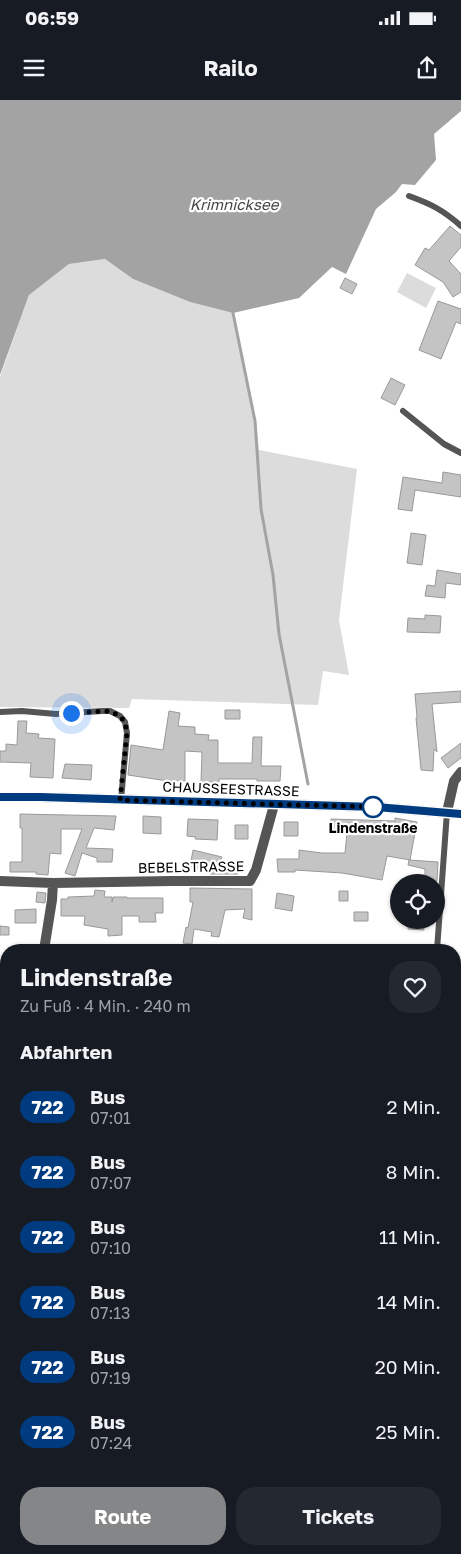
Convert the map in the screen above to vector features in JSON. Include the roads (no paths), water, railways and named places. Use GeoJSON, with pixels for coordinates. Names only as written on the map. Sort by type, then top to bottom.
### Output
{"type":"FeatureCollection","features":[{"type":"Feature","properties":{"kind":"main road","name":"CHAUSSEESTRASSE"},"geometry":{"type":"LineString","coordinates":[[0,797],[376,807],[461,814]]}},
{"type":"Feature","properties":{"kind":"street"},"geometry":{"type":"LineString","coordinates":[[448,812],[454,782],[461,772]]}},
{"type":"Feature","properties":{"kind":"street","name":"BEBELSTRASSE"},"geometry":{"type":"LineString","coordinates":[[0,880],[53,883],[250,881],[256,870],[274,805]]}},
{"type":"Feature","properties":{"kind":"street"},"geometry":{"type":"LineString","coordinates":[[45,944],[53,883]]}},
{"type":"Feature","properties":{"kind":"lane"},"geometry":{"type":"LineString","coordinates":[[409,196],[430,203],[446,213],[461,226]]}},
{"type":"Feature","properties":{"kind":"lane"},"geometry":{"type":"LineString","coordinates":[[403,411],[444,444],[461,453]]}},
{"type":"Feature","properties":{"kind":"lane"},"geometry":{"type":"LineString","coordinates":[[0,712],[22,711],[56,714],[110,711],[120,716],[125,722],[127,733],[120,800]]}},
{"type":"Feature","properties":{"kind":"lane"},"geometry":{"type":"LineString","coordinates":[[437,944],[448,812]]}},
{"type":"Feature","properties":{"kind":"water","name":"Krimnicksee"},"geometry":{"type":"Polygon","coordinates":[[[0,100],[461,100],[461,111],[434,134],[436,160],[415,185],[402,184],[396,192],[376,209],[346,274],[332,267],[299,298],[233,313],[190,302],[133,279],[105,259],[69,264],[29,295],[0,375],[0,100]]]}},
{"type":"Feature","properties":{"kind":"waterway"},"geometry":{"type":"LineString","coordinates":[[233,313],[255,421],[261,509],[273,575],[279,634],[308,784]]}},
{"type":"Feature","properties":{"kind":"place","name":"Lindenstraße"},"geometry":{"type":"Point","coordinates":[373,807]}}]}
